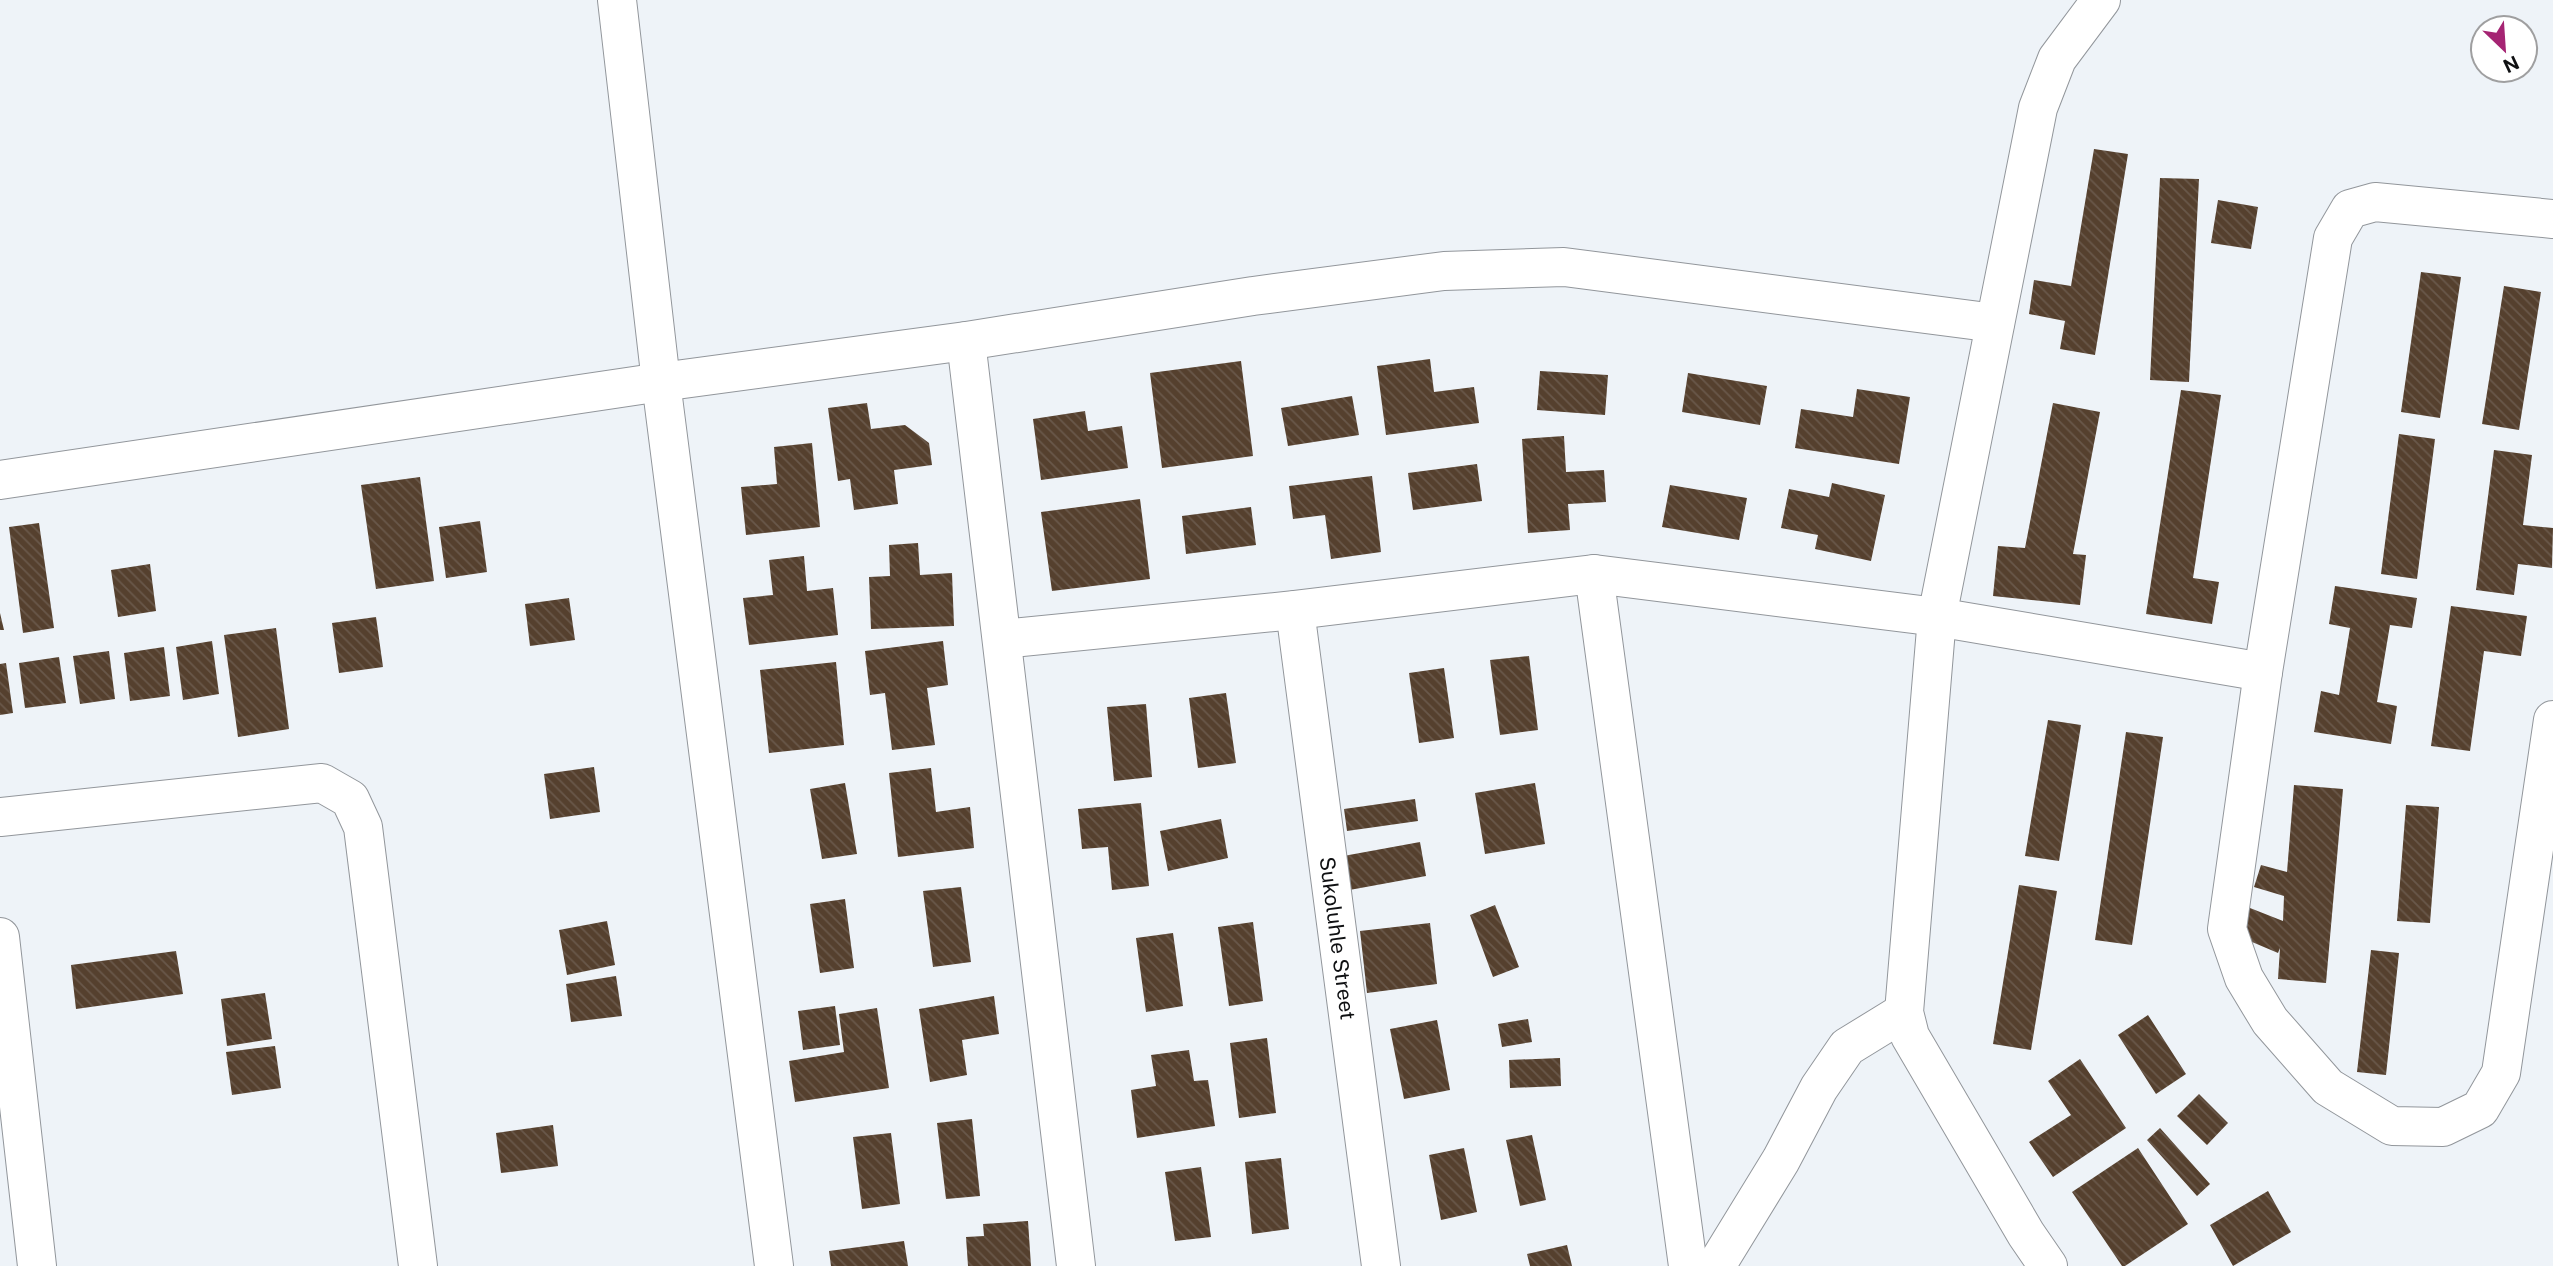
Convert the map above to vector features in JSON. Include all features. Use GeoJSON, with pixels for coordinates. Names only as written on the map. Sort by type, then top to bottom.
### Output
{"type":"FeatureCollection","features":[{"type":"Feature","properties":{"kind":"street"},"geometry":{"type":"LineString","coordinates":[[617,0],[661,382],[774,1266]]}},
{"type":"Feature","properties":{"kind":"street"},"geometry":{"type":"LineString","coordinates":[[2048,1266],[2026,1234],[1910,1036],[1904,1012],[1937,617],[2038,108],[2057,59],[2101,0]]}},
{"type":"Feature","properties":{"kind":"street"},"geometry":{"type":"LineString","coordinates":[[2553,219],[2375,202],[2350,209],[2333,238],[2263,672],[2227,929],[2244,978],[2270,1021],[2328,1087],[2392,1126],[2443,1127],[2480,1109],[2501,1073],[2553,720]]}},
{"type":"Feature","properties":{"kind":"street"},"geometry":{"type":"LineString","coordinates":[[0,480],[661,382],[967,341],[1253,296],[1444,271],[1564,267],[1995,323]]}},
{"type":"Feature","properties":{"kind":"street"},"geometry":{"type":"LineString","coordinates":[[967,341],[1076,1266]]}},
{"type":"Feature","properties":{"kind":"street"},"geometry":{"type":"LineString","coordinates":[[1002,639],[1294,610],[1594,574],[1937,617],[2263,672]]}},
{"type":"Feature","properties":{"kind":"street"},"geometry":{"type":"LineString","coordinates":[[1594,574],[1688,1266]]}},
{"type":"Feature","properties":{"kind":"street","name":"Sukoluhle Street"},"geometry":{"type":"LineString","coordinates":[[1294,610],[1381,1266]]}},
{"type":"Feature","properties":{"kind":"street"},"geometry":{"type":"LineString","coordinates":[[0,817],[322,783],[350,799],[363,827],[418,1266]]}},
{"type":"Feature","properties":{"kind":"street"},"geometry":{"type":"LineString","coordinates":[[0,937],[37,1266]]}},
{"type":"Feature","properties":{"kind":"street"},"geometry":{"type":"LineString","coordinates":[[1716,1266],[1782,1160],[1819,1087],[1847,1047],[1904,1012]]}},
{"type":"Feature","properties":{"kind":"building"},"geometry":{"type":"Polygon","coordinates":[[[2094,149],[2128,154],[2095,355],[2060,349],[2065,321],[2029,314],[2034,280],[2071,286],[2094,149]]]}},
{"type":"Feature","properties":{"kind":"building"},"geometry":{"type":"Polygon","coordinates":[[[2160,178],[2199,179],[2189,382],[2150,380],[2160,178]]]}},
{"type":"Feature","properties":{"kind":"building"},"geometry":{"type":"Polygon","coordinates":[[[2218,200],[2258,207],[2251,249],[2211,243],[2218,200]]]}},
{"type":"Feature","properties":{"kind":"building"},"geometry":{"type":"Polygon","coordinates":[[[2421,272],[2461,277],[2440,418],[2401,412],[2421,272]]]}},
{"type":"Feature","properties":{"kind":"building"},"geometry":{"type":"Polygon","coordinates":[[[2504,286],[2541,292],[2519,430],[2482,424],[2504,286]]]}},
{"type":"Feature","properties":{"kind":"building"},"geometry":{"type":"Polygon","coordinates":[[[1430,359],[1434,392],[1474,387],[1479,423],[1386,435],[1377,366],[1430,359]]]}},
{"type":"Feature","properties":{"kind":"building"},"geometry":{"type":"Polygon","coordinates":[[[1241,361],[1253,456],[1162,468],[1150,373],[1241,361]]]}},
{"type":"Feature","properties":{"kind":"building"},"geometry":{"type":"Polygon","coordinates":[[[1540,371],[1608,375],[1605,415],[1537,410],[1540,371]]]}},
{"type":"Feature","properties":{"kind":"building"},"geometry":{"type":"Polygon","coordinates":[[[1688,373],[1767,386],[1760,425],[1682,412],[1688,373]]]}},
{"type":"Feature","properties":{"kind":"building"},"geometry":{"type":"Polygon","coordinates":[[[1857,389],[1910,397],[1899,464],[1795,448],[1801,409],[1853,417],[1857,389]]]}},
{"type":"Feature","properties":{"kind":"building"},"geometry":{"type":"Polygon","coordinates":[[[2181,390],[2221,395],[2193,578],[2219,582],[2212,624],[2146,614],[2181,390]]]}},
{"type":"Feature","properties":{"kind":"building"},"geometry":{"type":"Polygon","coordinates":[[[1352,396],[1359,435],[1288,446],[1281,408],[1352,396]]]}},
{"type":"Feature","properties":{"kind":"building"},"geometry":{"type":"Polygon","coordinates":[[[867,403],[871,429],[905,425],[929,443],[932,465],[894,470],[898,504],[854,510],[850,479],[838,481],[828,408],[867,403]]]}},
{"type":"Feature","properties":{"kind":"building"},"geometry":{"type":"Polygon","coordinates":[[[2053,403],[2100,412],[2073,554],[2086,555],[2080,605],[1993,596],[1998,546],[2025,548],[2053,403]]]}},
{"type":"Feature","properties":{"kind":"building"},"geometry":{"type":"Polygon","coordinates":[[[1085,411],[1088,431],[1122,426],[1128,468],[1041,480],[1033,419],[1085,411]]]}},
{"type":"Feature","properties":{"kind":"building"},"geometry":{"type":"Polygon","coordinates":[[[2399,434],[2435,439],[2417,579],[2381,574],[2399,434]]]}},
{"type":"Feature","properties":{"kind":"building"},"geometry":{"type":"Polygon","coordinates":[[[1564,436],[1566,472],[1604,470],[1606,502],[1568,504],[1570,530],[1528,533],[1522,439],[1564,436]]]}},
{"type":"Feature","properties":{"kind":"building"},"geometry":{"type":"Polygon","coordinates":[[[812,443],[820,527],[746,535],[741,487],[777,484],[774,447],[812,443]]]}},
{"type":"Feature","properties":{"kind":"building"},"geometry":{"type":"Polygon","coordinates":[[[2494,450],[2532,455],[2523,525],[2553,528],[2552,568],[2518,564],[2514,595],[2476,590],[2494,450]]]}},
{"type":"Feature","properties":{"kind":"building"},"geometry":{"type":"Polygon","coordinates":[[[1477,464],[1482,501],[1413,510],[1408,473],[1477,464]]]}},
{"type":"Feature","properties":{"kind":"building"},"geometry":{"type":"Polygon","coordinates":[[[1372,476],[1381,552],[1331,559],[1325,515],[1293,519],[1289,486],[1372,476]]]}},
{"type":"Feature","properties":{"kind":"building"},"geometry":{"type":"Polygon","coordinates":[[[420,477],[434,581],[376,589],[361,485],[420,477]]]}},
{"type":"Feature","properties":{"kind":"building"},"geometry":{"type":"Polygon","coordinates":[[[1832,483],[1885,495],[1871,561],[1815,549],[1818,535],[1781,528],[1789,489],[1829,497],[1832,483]]]}},
{"type":"Feature","properties":{"kind":"building"},"geometry":{"type":"Polygon","coordinates":[[[1670,485],[1747,498],[1739,540],[1662,527],[1670,485]]]}},
{"type":"Feature","properties":{"kind":"building"},"geometry":{"type":"Polygon","coordinates":[[[1140,499],[1150,579],[1052,591],[1041,512],[1140,499]]]}},
{"type":"Feature","properties":{"kind":"building"},"geometry":{"type":"Polygon","coordinates":[[[1251,507],[1256,545],[1186,554],[1182,516],[1251,507]]]}},
{"type":"Feature","properties":{"kind":"building"},"geometry":{"type":"Polygon","coordinates":[[[480,521],[487,572],[446,578],[439,527],[480,521]]]}},
{"type":"Feature","properties":{"kind":"building"},"geometry":{"type":"Polygon","coordinates":[[[39,523],[54,628],[23,633],[9,527],[39,523]]]}},
{"type":"Feature","properties":{"kind":"building"},"geometry":{"type":"Polygon","coordinates":[[[918,543],[920,575],[952,573],[954,626],[871,629],[869,577],[890,576],[889,545],[918,543]]]}},
{"type":"Feature","properties":{"kind":"building"},"geometry":{"type":"Polygon","coordinates":[[[804,556],[807,591],[833,588],[838,635],[749,645],[743,598],[773,595],[769,560],[804,556]]]}},
{"type":"Feature","properties":{"kind":"building"},"geometry":{"type":"Polygon","coordinates":[[[150,564],[156,611],[118,617],[111,570],[150,564]]]}},
{"type":"Feature","properties":{"kind":"building"},"geometry":{"type":"Polygon","coordinates":[[[2335,586],[2417,598],[2412,628],[2390,625],[2377,702],[2397,706],[2391,744],[2314,732],[2321,691],[2339,695],[2350,628],[2329,624],[2335,586]]]}},
{"type":"Feature","properties":{"kind":"building"},"geometry":{"type":"Polygon","coordinates":[[[569,598],[575,640],[530,646],[525,604],[569,598]]]}},
{"type":"Feature","properties":{"kind":"building"},"geometry":{"type":"Polygon","coordinates":[[[2451,606],[2527,616],[2521,656],[2484,651],[2470,751],[2431,746],[2451,606]]]}},
{"type":"Feature","properties":{"kind":"building"},"geometry":{"type":"Polygon","coordinates":[[[0,613],[4,630],[0,630],[0,613]]]}},
{"type":"Feature","properties":{"kind":"building"},"geometry":{"type":"Polygon","coordinates":[[[376,617],[383,667],[339,673],[332,623],[376,617]]]}},
{"type":"Feature","properties":{"kind":"building"},"geometry":{"type":"Polygon","coordinates":[[[276,628],[289,729],[238,737],[224,635],[276,628]]]}},
{"type":"Feature","properties":{"kind":"building"},"geometry":{"type":"Polygon","coordinates":[[[212,641],[219,694],[183,700],[176,647],[212,641]]]}},
{"type":"Feature","properties":{"kind":"building"},"geometry":{"type":"Polygon","coordinates":[[[943,641],[948,685],[927,688],[935,745],[892,750],[885,693],[870,695],[865,651],[943,641]]]}},
{"type":"Feature","properties":{"kind":"building"},"geometry":{"type":"Polygon","coordinates":[[[164,647],[170,696],[130,701],[124,653],[164,647]]]}},
{"type":"Feature","properties":{"kind":"building"},"geometry":{"type":"Polygon","coordinates":[[[109,651],[115,699],[80,704],[73,656],[109,651]]]}},
{"type":"Feature","properties":{"kind":"building"},"geometry":{"type":"Polygon","coordinates":[[[1529,656],[1538,730],[1500,735],[1490,660],[1529,656]]]}},
{"type":"Feature","properties":{"kind":"building"},"geometry":{"type":"Polygon","coordinates":[[[59,657],[66,703],[25,708],[19,663],[59,657]]]}},
{"type":"Feature","properties":{"kind":"building"},"geometry":{"type":"Polygon","coordinates":[[[836,662],[844,745],[769,753],[760,670],[836,662]]]}},
{"type":"Feature","properties":{"kind":"building"},"geometry":{"type":"Polygon","coordinates":[[[6,663],[13,713],[0,715],[0,664],[6,663]]]}},
{"type":"Feature","properties":{"kind":"building"},"geometry":{"type":"Polygon","coordinates":[[[1444,668],[1454,738],[1419,743],[1409,673],[1444,668]]]}},
{"type":"Feature","properties":{"kind":"building"},"geometry":{"type":"Polygon","coordinates":[[[1226,693],[1236,763],[1198,768],[1189,698],[1226,693]]]}},
{"type":"Feature","properties":{"kind":"building"},"geometry":{"type":"Polygon","coordinates":[[[1146,704],[1152,777],[1114,781],[1107,707],[1146,704]]]}},
{"type":"Feature","properties":{"kind":"building"},"geometry":{"type":"Polygon","coordinates":[[[2048,720],[2081,725],[2059,861],[2025,856],[2048,720]]]}},
{"type":"Feature","properties":{"kind":"building"},"geometry":{"type":"Polygon","coordinates":[[[2126,732],[2163,737],[2132,945],[2095,940],[2126,732]]]}},
{"type":"Feature","properties":{"kind":"building"},"geometry":{"type":"Polygon","coordinates":[[[594,767],[600,812],[550,819],[544,774],[594,767]]]}},
{"type":"Feature","properties":{"kind":"building"},"geometry":{"type":"Polygon","coordinates":[[[931,768],[936,812],[970,807],[974,848],[898,857],[889,773],[931,768]]]}},
{"type":"Feature","properties":{"kind":"building"},"geometry":{"type":"Polygon","coordinates":[[[845,783],[857,854],[822,859],[810,789],[845,783]]]}},
{"type":"Feature","properties":{"kind":"building"},"geometry":{"type":"Polygon","coordinates":[[[1535,783],[1545,844],[1485,854],[1475,793],[1535,783]]]}},
{"type":"Feature","properties":{"kind":"building"},"geometry":{"type":"Polygon","coordinates":[[[2294,785],[2343,789],[2326,983],[2278,979],[2280,948],[2278,953],[2238,936],[2250,908],[2283,921],[2284,896],[2254,887],[2261,865],[2287,872],[2294,785]]]}},
{"type":"Feature","properties":{"kind":"building"},"geometry":{"type":"Polygon","coordinates":[[[1415,799],[1418,821],[1347,831],[1344,809],[1415,799]]]}},
{"type":"Feature","properties":{"kind":"building"},"geometry":{"type":"Polygon","coordinates":[[[1141,803],[1149,886],[1112,890],[1108,847],[1082,849],[1078,809],[1141,803]]]}},
{"type":"Feature","properties":{"kind":"building"},"geometry":{"type":"Polygon","coordinates":[[[2406,805],[2439,807],[2430,923],[2397,921],[2406,805]]]}},
{"type":"Feature","properties":{"kind":"building"},"geometry":{"type":"Polygon","coordinates":[[[1221,819],[1228,858],[1168,871],[1160,831],[1221,819]]]}},
{"type":"Feature","properties":{"kind":"building"},"geometry":{"type":"Polygon","coordinates":[[[1420,842],[1426,876],[1344,891],[1338,857],[1420,842]]]}},
{"type":"Feature","properties":{"kind":"building"},"geometry":{"type":"Polygon","coordinates":[[[2019,885],[2057,891],[2031,1050],[1993,1044],[2019,885]]]}},
{"type":"Feature","properties":{"kind":"building"},"geometry":{"type":"Polygon","coordinates":[[[961,887],[971,962],[933,967],[923,891],[961,887]]]}},
{"type":"Feature","properties":{"kind":"building"},"geometry":{"type":"Polygon","coordinates":[[[845,899],[854,968],[820,973],[810,904],[845,899]]]}},
{"type":"Feature","properties":{"kind":"building"},"geometry":{"type":"Polygon","coordinates":[[[1495,905],[1519,967],[1493,977],[1470,915],[1495,905]]]}},
{"type":"Feature","properties":{"kind":"building"},"geometry":{"type":"Polygon","coordinates":[[[607,921],[615,965],[567,975],[559,930],[607,921]]]}},
{"type":"Feature","properties":{"kind":"building"},"geometry":{"type":"Polygon","coordinates":[[[1253,922],[1263,1001],[1229,1006],[1218,927],[1253,922]]]}},
{"type":"Feature","properties":{"kind":"building"},"geometry":{"type":"Polygon","coordinates":[[[1430,923],[1437,984],[1367,993],[1360,931],[1430,923]]]}},
{"type":"Feature","properties":{"kind":"building"},"geometry":{"type":"Polygon","coordinates":[[[1173,933],[1183,1006],[1146,1012],[1136,938],[1173,933]]]}},
{"type":"Feature","properties":{"kind":"building"},"geometry":{"type":"Polygon","coordinates":[[[2371,950],[2399,953],[2386,1075],[2357,1072],[2371,950]]]}},
{"type":"Feature","properties":{"kind":"building"},"geometry":{"type":"Polygon","coordinates":[[[176,951],[183,994],[76,1009],[71,965],[176,951]]]}},
{"type":"Feature","properties":{"kind":"building"},"geometry":{"type":"Polygon","coordinates":[[[616,976],[622,1016],[571,1022],[566,984],[616,976]]]}},
{"type":"Feature","properties":{"kind":"building"},"geometry":{"type":"Polygon","coordinates":[[[265,993],[272,1039],[227,1046],[221,999],[265,993]]]}},
{"type":"Feature","properties":{"kind":"building"},"geometry":{"type":"Polygon","coordinates":[[[994,996],[999,1034],[962,1040],[967,1075],[930,1082],[919,1009],[994,996]]]}},
{"type":"Feature","properties":{"kind":"building"},"geometry":{"type":"Polygon","coordinates":[[[835,1006],[840,1045],[803,1050],[798,1011],[835,1006]]]}},
{"type":"Feature","properties":{"kind":"building"},"geometry":{"type":"Polygon","coordinates":[[[877,1008],[889,1088],[795,1102],[789,1061],[844,1052],[839,1014],[877,1008]]]}},
{"type":"Feature","properties":{"kind":"building"},"geometry":{"type":"Polygon","coordinates":[[[2148,1015],[2186,1074],[2156,1094],[2118,1035],[2148,1015]]]}},
{"type":"Feature","properties":{"kind":"building"},"geometry":{"type":"Polygon","coordinates":[[[1528,1019],[1532,1042],[1502,1047],[1498,1024],[1528,1019]]]}},
{"type":"Feature","properties":{"kind":"building"},"geometry":{"type":"Polygon","coordinates":[[[1437,1020],[1450,1090],[1404,1099],[1390,1029],[1437,1020]]]}},
{"type":"Feature","properties":{"kind":"building"},"geometry":{"type":"Polygon","coordinates":[[[1267,1038],[1276,1113],[1239,1118],[1230,1043],[1267,1038]]]}},
{"type":"Feature","properties":{"kind":"building"},"geometry":{"type":"Polygon","coordinates":[[[275,1046],[281,1088],[232,1095],[226,1052],[275,1046]]]}},
{"type":"Feature","properties":{"kind":"building"},"geometry":{"type":"Polygon","coordinates":[[[1189,1050],[1194,1081],[1208,1080],[1215,1126],[1137,1138],[1131,1090],[1156,1086],[1151,1055],[1189,1050]]]}},
{"type":"Feature","properties":{"kind":"building"},"geometry":{"type":"Polygon","coordinates":[[[1560,1058],[1561,1086],[1510,1088],[1509,1060],[1560,1058]]]}},
{"type":"Feature","properties":{"kind":"building"},"geometry":{"type":"Polygon","coordinates":[[[2080,1059],[2126,1128],[2053,1177],[2029,1142],[2071,1115],[2048,1081],[2080,1059]]]}},
{"type":"Feature","properties":{"kind":"building"},"geometry":{"type":"Polygon","coordinates":[[[2199,1094],[2228,1123],[2207,1145],[2177,1116],[2199,1094]]]}},
{"type":"Feature","properties":{"kind":"building"},"geometry":{"type":"Polygon","coordinates":[[[972,1119],[980,1196],[946,1199],[937,1123],[972,1119]]]}},
{"type":"Feature","properties":{"kind":"building"},"geometry":{"type":"Polygon","coordinates":[[[553,1125],[558,1166],[501,1173],[496,1133],[553,1125]]]}},
{"type":"Feature","properties":{"kind":"building"},"geometry":{"type":"Polygon","coordinates":[[[2160,1128],[2210,1184],[2197,1196],[2147,1140],[2160,1128]]]}},
{"type":"Feature","properties":{"kind":"building"},"geometry":{"type":"Polygon","coordinates":[[[891,1133],[900,1204],[862,1209],[853,1137],[891,1133]]]}},
{"type":"Feature","properties":{"kind":"building"},"geometry":{"type":"Polygon","coordinates":[[[1532,1135],[1546,1200],[1520,1206],[1506,1140],[1532,1135]]]}},
{"type":"Feature","properties":{"kind":"building"},"geometry":{"type":"Polygon","coordinates":[[[1464,1148],[1477,1212],[1441,1220],[1429,1155],[1464,1148]]]}},
{"type":"Feature","properties":{"kind":"building"},"geometry":{"type":"Polygon","coordinates":[[[2138,1148],[2188,1224],[2122,1266],[2072,1192],[2138,1148]]]}},
{"type":"Feature","properties":{"kind":"building"},"geometry":{"type":"Polygon","coordinates":[[[1281,1158],[1289,1229],[1252,1234],[1245,1162],[1281,1158]]]}},
{"type":"Feature","properties":{"kind":"building"},"geometry":{"type":"Polygon","coordinates":[[[1201,1167],[1211,1237],[1175,1241],[1165,1172],[1201,1167]]]}},
{"type":"Feature","properties":{"kind":"building"},"geometry":{"type":"Polygon","coordinates":[[[2268,1191],[2291,1232],[2233,1266],[2210,1225],[2268,1191]]]}},
{"type":"Feature","properties":{"kind":"building"},"geometry":{"type":"Polygon","coordinates":[[[1028,1221],[1031,1266],[968,1266],[966,1237],[984,1236],[983,1224],[1028,1221]]]}},
{"type":"Feature","properties":{"kind":"building"},"geometry":{"type":"Polygon","coordinates":[[[904,1241],[908,1266],[831,1266],[829,1251],[904,1241]]]}},
{"type":"Feature","properties":{"kind":"building"},"geometry":{"type":"Polygon","coordinates":[[[1567,1245],[1572,1266],[1530,1266],[1527,1254],[1567,1245]]]}}]}
